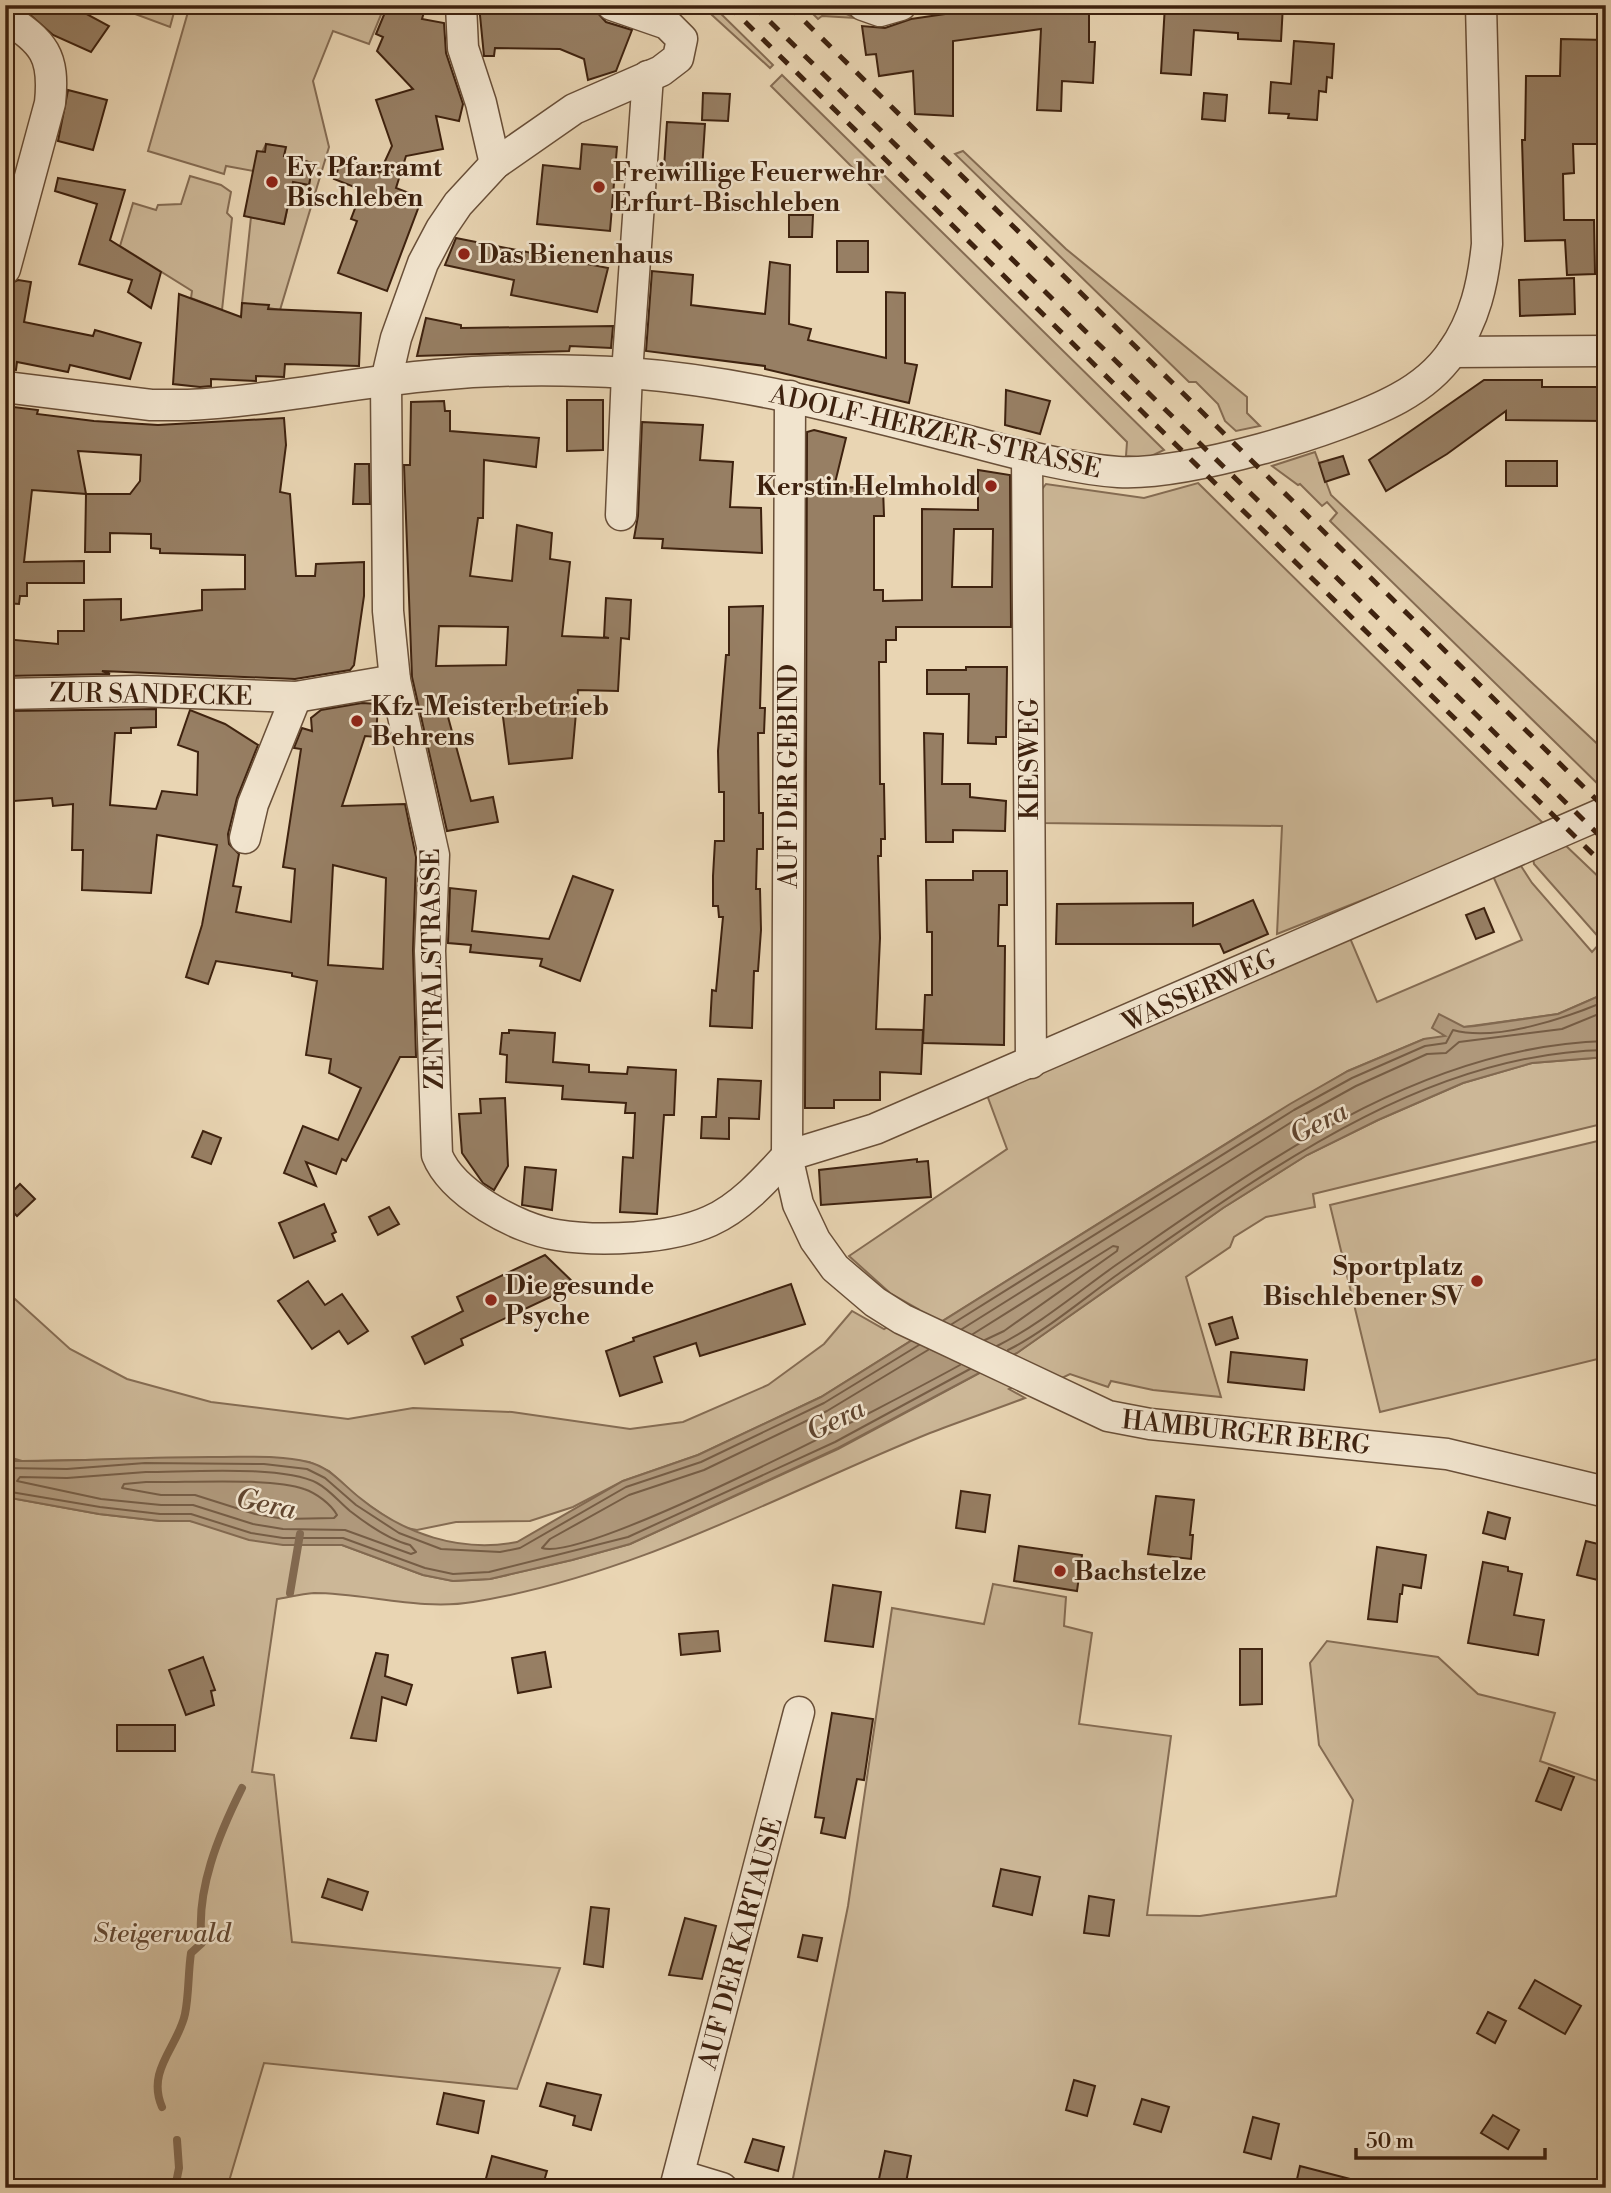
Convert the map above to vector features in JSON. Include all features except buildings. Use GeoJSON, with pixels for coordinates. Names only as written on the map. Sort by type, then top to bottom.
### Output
{"type":"FeatureCollection","features":[{"type":"Feature","properties":{"kind":"street"},"geometry":{"type":"LineString","coordinates":[[461,5],[463,48],[481,103],[495,164]]}},
{"type":"Feature","properties":{"kind":"street","name":"ZENTRALSTRASSE"},"geometry":{"type":"LineString","coordinates":[[612,5],[672,26],[682,39],[678,58],[648,76],[574,109],[495,164],[458,204],[423,263],[396,338],[386,381],[388,611],[395,680],[435,855],[430,951],[431,1056],[437,1155],[443,1172],[473,1197],[542,1230],[557,1235],[635,1238],[680,1233],[713,1220],[740,1202],[787,1156]]}},
{"type":"Feature","properties":{"kind":"street"},"geometry":{"type":"LineString","coordinates":[[863,5],[880,10],[901,5]]}},
{"type":"Feature","properties":{"kind":"street","name":"ADOLF-HERZER-STRASSE"},"geometry":{"type":"LineString","coordinates":[[5,387],[151,405],[188,405],[436,375],[523,371],[627,373],[720,382],[790,396],[1027,455],[1120,472],[1179,467],[1266,447],[1371,411],[1422,384],[1452,352],[1471,317],[1483,284],[1487,244],[1481,5]]}},
{"type":"Feature","properties":{"kind":"street"},"geometry":{"type":"LineString","coordinates":[[5,17],[26,31],[48,56],[53,76],[50,103],[5,269]]}},
{"type":"Feature","properties":{"kind":"street"},"geometry":{"type":"LineString","coordinates":[[621,515],[627,373],[648,76]]}},
{"type":"Feature","properties":{"kind":"street"},"geometry":{"type":"LineString","coordinates":[[1452,352],[1606,351]]}},
{"type":"Feature","properties":{"kind":"street","name":"AUF DER GEBIND"},"geometry":{"type":"LineString","coordinates":[[787,1156],[790,396]]}},
{"type":"Feature","properties":{"kind":"street","name":"KIESWEG"},"geometry":{"type":"LineString","coordinates":[[1027,455],[1031,1063]]}},
{"type":"Feature","properties":{"kind":"street","name":"ZUR SANDECKE"},"geometry":{"type":"LineString","coordinates":[[5,694],[138,691],[296,697],[395,680]]}},
{"type":"Feature","properties":{"kind":"street","name":"ZUR SANDECKE"},"geometry":{"type":"LineString","coordinates":[[245,838],[257,793],[296,697]]}},
{"type":"Feature","properties":{"kind":"street","name":"WASSERWEG"},"geometry":{"type":"LineString","coordinates":[[787,1156],[875,1129],[1606,812]]}},
{"type":"Feature","properties":{"kind":"street","name":"HAMBURGER BERG"},"geometry":{"type":"LineString","coordinates":[[787,1156],[798,1204],[815,1240],[835,1268],[863,1293],[902,1319],[1108,1416],[1150,1424],[1447,1454],[1517,1468],[1606,1492]]}},
{"type":"Feature","properties":{"kind":"street","name":"AUF DER KARTAUSE"},"geometry":{"type":"LineString","coordinates":[[722,2188],[677,2181],[799,1712]]}},
{"type":"Feature","properties":{"kind":"green space"},"geometry":{"type":"Polygon","coordinates":[[[111,5],[176,5],[170,27],[111,5]]]}},
{"type":"Feature","properties":{"kind":"green space"},"geometry":{"type":"Polygon","coordinates":[[[190,5],[385,5],[369,44],[333,31],[313,81],[329,147],[280,310],[242,303],[251,217],[284,224],[293,182],[309,185],[313,163],[284,156],[285,147],[266,144],[253,171],[226,166],[224,174],[148,151],[190,5]]]}},
{"type":"Feature","properties":{"kind":"green space"},"geometry":{"type":"Polygon","coordinates":[[[701,5],[712,5],[773,65],[770,68],[701,5]]]}},
{"type":"Feature","properties":{"kind":"green space"},"geometry":{"type":"Polygon","coordinates":[[[804,5],[825,5],[856,18],[822,16],[818,19],[804,5]]]}},
{"type":"Feature","properties":{"kind":"green space"},"geometry":{"type":"Polygon","coordinates":[[[782,75],[1164,450],[1147,458],[1126,456],[1127,442],[771,86],[782,75]]]}},
{"type":"Feature","properties":{"kind":"green space"},"geometry":{"type":"Polygon","coordinates":[[[963,151],[1066,249],[1247,397],[1247,413],[1260,426],[1236,431],[1225,421],[1218,404],[1196,382],[1189,382],[955,154],[963,151]]]}},
{"type":"Feature","properties":{"kind":"green space"},"geometry":{"type":"Polygon","coordinates":[[[190,176],[221,185],[231,192],[227,213],[232,218],[222,310],[191,298],[192,291],[120,246],[133,203],[156,210],[158,205],[181,204],[190,176]]]}},
{"type":"Feature","properties":{"kind":"green space"},"geometry":{"type":"Polygon","coordinates":[[[1315,452],[1331,495],[1606,752],[1606,792],[1330,521],[1337,513],[1327,502],[1322,506],[1300,484],[1272,466],[1315,452]]]}},
{"type":"Feature","properties":{"kind":"green space"},"geometry":{"type":"Polygon","coordinates":[[[1198,483],[1547,827],[1277,934],[1282,826],[1041,823],[1039,493],[1046,484],[1144,498],[1198,483]]]}},
{"type":"Feature","properties":{"kind":"green space"},"geometry":{"type":"Polygon","coordinates":[[[1563,843],[1606,884],[1606,993],[1558,1014],[1464,1027],[1440,1038],[1424,1039],[1348,1071],[1243,1133],[821,1397],[698,1455],[623,1481],[573,1507],[530,1521],[456,1522],[417,1530],[401,1527],[360,1499],[329,1471],[309,1462],[264,1457],[22,1461],[5,1456],[5,1290],[70,1349],[127,1379],[211,1402],[348,1419],[413,1408],[512,1412],[630,1429],[683,1422],[768,1385],[824,1344],[852,1311],[884,1329],[918,1309],[890,1293],[849,1256],[1007,1149],[987,1095],[1350,938],[1377,1002],[1522,940],[1493,876],[1521,866],[1532,883],[1592,952],[1602,941],[1534,864],[1533,858],[1563,843]]]}},
{"type":"Feature","properties":{"kind":"green space","name":"Steigerwald"},"geometry":{"type":"Polygon","coordinates":[[[1606,1057],[1606,1123],[1313,1194],[1315,1207],[1266,1217],[1234,1237],[1230,1247],[1186,1277],[1221,1397],[1153,1390],[1111,1381],[1108,1387],[1070,1374],[1062,1378],[1044,1371],[1009,1389],[1025,1398],[930,1433],[706,1531],[592,1573],[533,1590],[453,1604],[413,1603],[314,1593],[277,1599],[252,1772],[274,1775],[292,1942],[560,1968],[517,2089],[264,2063],[227,2188],[5,2188],[5,1497],[99,1514],[160,1521],[190,1521],[342,1545],[423,1575],[453,1581],[490,1579],[572,1560],[630,1544],[838,1449],[1017,1353],[1223,1208],[1307,1155],[1378,1120],[1463,1083],[1532,1063],[1606,1057]]]}},
{"type":"Feature","properties":{"kind":"green space","name":"Sportplatz Bischlebener SV"},"geometry":{"type":"Polygon","coordinates":[[[1606,1139],[1606,1357],[1380,1412],[1330,1205],[1606,1139]]]}},
{"type":"Feature","properties":{"kind":"green space"},"geometry":{"type":"Polygon","coordinates":[[[993,1584],[1066,1597],[1064,1626],[1092,1633],[1079,1724],[1171,1736],[1147,1915],[1200,1916],[1336,1896],[1353,1800],[1319,1745],[1310,1663],[1327,1641],[1438,1657],[1478,1694],[1555,1713],[1540,1761],[1606,1784],[1606,2188],[791,2188],[848,1906],[892,1608],[984,1624],[993,1584]]]}},
{"type":"Feature","properties":{"kind":"water","name":"Gera"},"geometry":{"type":"Polygon","coordinates":[[[1606,993],[1606,1057],[1532,1063],[1463,1083],[1307,1155],[1223,1208],[1017,1353],[838,1448],[630,1544],[490,1579],[453,1581],[423,1575],[342,1545],[283,1545],[249,1540],[190,1521],[160,1521],[99,1514],[5,1497],[5,1461],[287,1458],[323,1468],[377,1511],[414,1531],[434,1538],[475,1545],[517,1542],[623,1481],[698,1455],[821,1397],[1290,1104],[1348,1071],[1424,1039],[1445,1036],[1432,1028],[1439,1014],[1464,1027],[1475,1026],[1558,1014],[1606,993]]]}},
{"type":"Feature","properties":{"kind":"waterway","name":"Gera"},"geometry":{"type":"LineString","coordinates":[[290,1593],[300,1534]]}},
{"type":"Feature","properties":{"kind":"waterway"},"geometry":{"type":"LineString","coordinates":[[162,2107],[158,2094],[160,2070],[185,2014],[191,1953],[202,1943],[202,1903],[211,1863],[242,1788]]}},
{"type":"Feature","properties":{"kind":"waterway"},"geometry":{"type":"LineString","coordinates":[[175,2188],[179,2168],[177,2140]]}},
{"type":"Feature","properties":{"kind":"railway"},"geometry":{"type":"LineString","coordinates":[[728,5],[1606,867]]}},
{"type":"Feature","properties":{"kind":"railway"},"geometry":{"type":"LineString","coordinates":[[753,5],[1606,842]]}},
{"type":"Feature","properties":{"kind":"railway"},"geometry":{"type":"LineString","coordinates":[[788,5],[1606,809]]}},
{"type":"Feature","properties":{"kind":"place","name":"Ev. Pfarramt Bischleben"},"geometry":{"type":"Point","coordinates":[272,182]}},
{"type":"Feature","properties":{"kind":"place","name":"Freiwillige Feuerwehr Erfurt-Bischleben"},"geometry":{"type":"Point","coordinates":[599,187]}},
{"type":"Feature","properties":{"kind":"place","name":"Das Bienenhaus"},"geometry":{"type":"Point","coordinates":[464,254]}},
{"type":"Feature","properties":{"kind":"place","name":"Kerstin Helmhold"},"geometry":{"type":"Point","coordinates":[991,486]}},
{"type":"Feature","properties":{"kind":"place","name":"Kfz-Meisterbetrieb Behrens"},"geometry":{"type":"Point","coordinates":[357,721]}},
{"type":"Feature","properties":{"kind":"place","name":"Sportplatz Bischlebener SV"},"geometry":{"type":"Point","coordinates":[1477,1281]}},
{"type":"Feature","properties":{"kind":"place","name":"Die gesunde Psyche"},"geometry":{"type":"Point","coordinates":[491,1300]}},
{"type":"Feature","properties":{"kind":"place","name":"Bachstelze"},"geometry":{"type":"Point","coordinates":[1060,1571]}}]}
